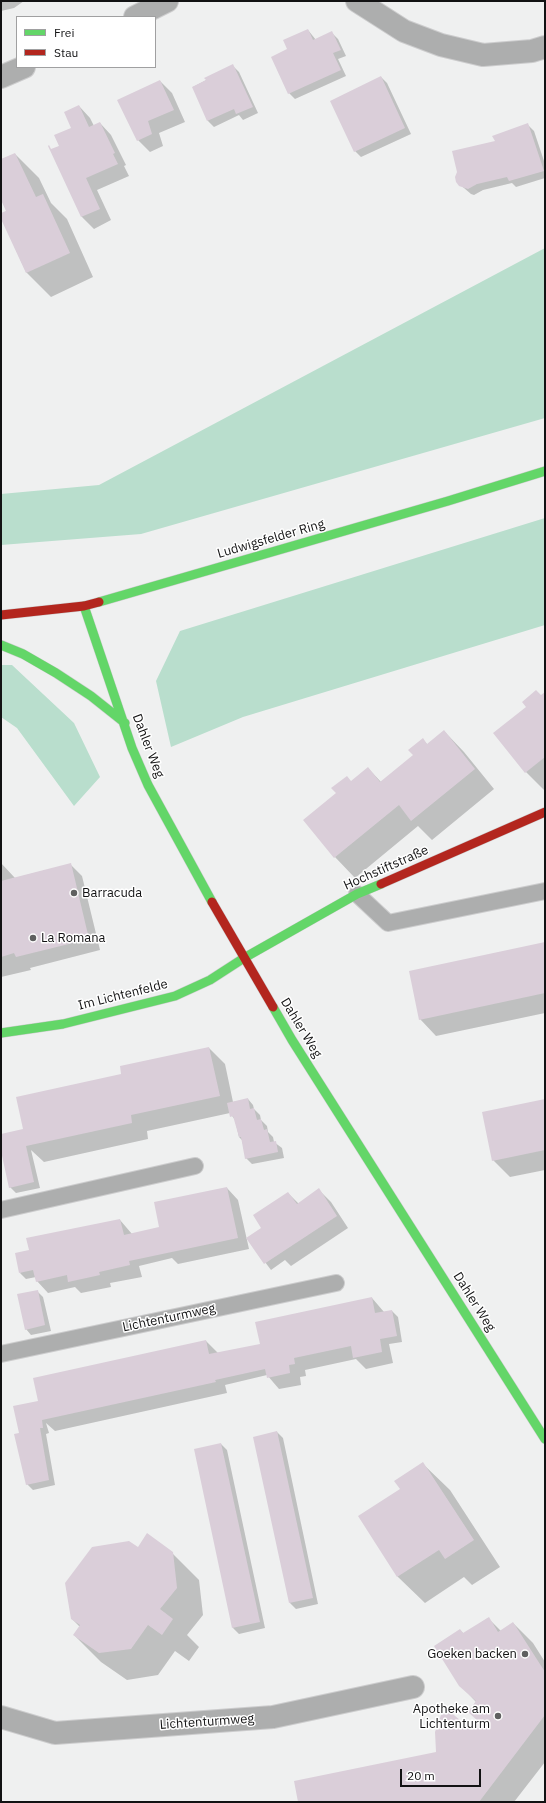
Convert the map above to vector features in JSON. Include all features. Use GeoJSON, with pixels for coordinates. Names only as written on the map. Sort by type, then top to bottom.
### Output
{"type":"FeatureCollection","features":[{"type":"Feature","properties":{"kind":"street"},"geometry":{"type":"LineString","coordinates":[[137,16],[167,1]]}},
{"type":"Feature","properties":{"kind":"street"},"geometry":{"type":"LineString","coordinates":[[357,1],[404,31],[441,45],[483,55],[532,51],[545,47]]}},
{"type":"Feature","properties":{"kind":"street"},"geometry":{"type":"LineString","coordinates":[[1,77],[22,68]]}},
{"type":"Feature","properties":{"kind":"street","name":"Ludwigsfelder Ring"},"geometry":{"type":"LineString","coordinates":[[1,615],[84,606],[448,501],[545,471]]}},
{"type":"Feature","properties":{"kind":"street","name":"Dahler Weg"},"geometry":{"type":"LineString","coordinates":[[84,606],[125,723],[132,748],[148,785],[187,858],[292,1040],[545,1439]]}},
{"type":"Feature","properties":{"kind":"street"},"geometry":{"type":"LineString","coordinates":[[1,645],[23,654],[56,673],[91,696],[125,723]]}},
{"type":"Feature","properties":{"kind":"street","name":"Hochstiftstraße"},"geometry":{"type":"LineString","coordinates":[[244,958],[357,894],[545,812]]}},
{"type":"Feature","properties":{"kind":"street","name":"Im Lichtenfelde"},"geometry":{"type":"LineString","coordinates":[[1,1033],[63,1024],[175,996],[210,980],[244,958]]}},
{"type":"Feature","properties":{"kind":"street","name":"Lichtenturmweg"},"geometry":{"type":"LineString","coordinates":[[1,1717],[55,1733],[63,1733],[273,1717],[414,1687]]}},
{"type":"Feature","properties":{"kind":"lane"},"geometry":{"type":"LineString","coordinates":[[357,894],[388,924],[545,891]]}},
{"type":"Feature","properties":{"kind":"lane"},"geometry":{"type":"LineString","coordinates":[[1,1210],[196,1166]]}},
{"type":"Feature","properties":{"kind":"lane","name":"Lichtenturmweg"},"geometry":{"type":"LineString","coordinates":[[1,1354],[336,1283]]}},
{"type":"Feature","properties":{"kind":"green space"},"geometry":{"type":"Polygon","coordinates":[[[545,248],[545,418],[141,534],[1,545],[1,494],[99,485],[545,248]]]}},
{"type":"Feature","properties":{"kind":"green space"},"geometry":{"type":"Polygon","coordinates":[[[545,518],[545,625],[243,717],[171,747],[156,681],[180,631],[545,518]]]}},
{"type":"Feature","properties":{"kind":"green space"},"geometry":{"type":"Polygon","coordinates":[[[1,665],[12,665],[74,723],[100,777],[74,806],[17,728],[1,717],[1,665]]]}},
{"type":"Feature","properties":{"kind":"building"},"geometry":{"type":"Polygon","coordinates":[[[308,29],[313,40],[332,31],[341,50],[333,53],[341,70],[288,94],[271,57],[287,49],[283,40],[308,29]]]}},
{"type":"Feature","properties":{"kind":"building"},"geometry":{"type":"Polygon","coordinates":[[[233,64],[253,107],[236,114],[234,109],[207,121],[192,87],[206,80],[204,78],[233,64]]]}},
{"type":"Feature","properties":{"kind":"building"},"geometry":{"type":"Polygon","coordinates":[[[381,76],[405,128],[354,152],[330,101],[381,76]]]}},
{"type":"Feature","properties":{"kind":"building"},"geometry":{"type":"Polygon","coordinates":[[[160,80],[174,110],[148,121],[152,134],[137,141],[117,100],[160,80]]]}},
{"type":"Feature","properties":{"kind":"building"},"geometry":{"type":"Polygon","coordinates":[[[79,105],[89,127],[100,122],[115,153],[113,154],[118,164],[86,178],[100,209],[81,217],[48,146],[49,145],[51,149],[59,146],[54,135],[71,128],[64,112],[79,105]]]}},
{"type":"Feature","properties":{"kind":"building"},"geometry":{"type":"Polygon","coordinates":[[[528,123],[544,171],[509,181],[507,177],[477,184],[468,189],[459,186],[455,177],[457,172],[452,151],[495,141],[492,136],[528,123]]]}},
{"type":"Feature","properties":{"kind":"building"},"geometry":{"type":"Polygon","coordinates":[[[15,153],[36,197],[43,194],[70,253],[26,273],[1,219],[1,213],[6,211],[1,200],[1,159],[15,153]]]}},
{"type":"Feature","properties":{"kind":"building"},"geometry":{"type":"Polygon","coordinates":[[[536,690],[541,695],[545,692],[545,757],[525,773],[493,733],[526,707],[522,702],[536,690]]]}},
{"type":"Feature","properties":{"kind":"building"},"geometry":{"type":"Polygon","coordinates":[[[444,730],[475,769],[411,821],[399,805],[334,858],[303,820],[336,793],[331,788],[347,776],[351,781],[368,767],[380,782],[413,755],[408,750],[423,738],[427,744],[444,730]]]}},
{"type":"Feature","properties":{"kind":"building"},"geometry":{"type":"Polygon","coordinates":[[[71,863],[89,939],[16,957],[14,953],[1,957],[1,881],[71,863]]]}},
{"type":"Feature","properties":{"kind":"building"},"geometry":{"type":"Polygon","coordinates":[[[545,942],[545,993],[419,1020],[409,971],[545,942]]]}},
{"type":"Feature","properties":{"kind":"building"},"geometry":{"type":"Polygon","coordinates":[[[209,1047],[220,1096],[131,1115],[132,1123],[26,1146],[34,1182],[9,1188],[1,1151],[1,1134],[23,1129],[16,1097],[121,1074],[120,1066],[209,1047]]]}},
{"type":"Feature","properties":{"kind":"building"},"geometry":{"type":"Polygon","coordinates":[[[248,1098],[250,1109],[254,1108],[257,1120],[261,1119],[264,1130],[267,1129],[270,1142],[276,1141],[278,1152],[245,1159],[241,1137],[239,1137],[233,1116],[230,1117],[227,1103],[248,1098]]]}},
{"type":"Feature","properties":{"kind":"building"},"geometry":{"type":"Polygon","coordinates":[[[545,1099],[545,1150],[492,1161],[482,1112],[545,1099]]]}},
{"type":"Feature","properties":{"kind":"building"},"geometry":{"type":"Polygon","coordinates":[[[227,1187],[238,1238],[129,1261],[130,1265],[99,1272],[100,1275],[68,1282],[67,1275],[36,1282],[33,1270],[19,1273],[15,1253],[29,1250],[26,1238],[120,1219],[124,1235],[159,1227],[154,1202],[227,1187]]]}},
{"type":"Feature","properties":{"kind":"building"},"geometry":{"type":"Polygon","coordinates":[[[319,1188],[337,1216],[264,1264],[246,1238],[261,1228],[253,1215],[288,1192],[297,1204],[319,1188]]]}},
{"type":"Feature","properties":{"kind":"building"},"geometry":{"type":"Polygon","coordinates":[[[38,1290],[45,1325],[25,1330],[17,1294],[38,1290]]]}},
{"type":"Feature","properties":{"kind":"building"},"geometry":{"type":"Polygon","coordinates":[[[372,1297],[375,1313],[392,1310],[397,1336],[380,1339],[382,1352],[353,1358],[351,1346],[294,1358],[295,1364],[289,1365],[290,1373],[267,1378],[265,1369],[215,1380],[216,1382],[42,1420],[43,1428],[40,1428],[49,1480],[26,1485],[14,1434],[19,1433],[13,1406],[38,1401],[33,1378],[206,1340],[209,1354],[260,1344],[255,1322],[372,1297]]]}},
{"type":"Feature","properties":{"kind":"building"},"geometry":{"type":"Polygon","coordinates":[[[277,1431],[313,1598],[289,1603],[253,1437],[277,1431]]]}},
{"type":"Feature","properties":{"kind":"building"},"geometry":{"type":"Polygon","coordinates":[[[221,1443],[260,1622],[232,1628],[194,1449],[221,1443]]]}},
{"type":"Feature","properties":{"kind":"building"},"geometry":{"type":"Polygon","coordinates":[[[423,1462],[474,1540],[445,1559],[439,1550],[397,1577],[358,1516],[400,1489],[394,1481],[423,1462]]]}},
{"type":"Feature","properties":{"kind":"building"},"geometry":{"type":"Polygon","coordinates":[[[147,1533],[173,1552],[177,1588],[160,1609],[173,1619],[162,1635],[148,1625],[131,1649],[99,1653],[73,1635],[80,1625],[71,1619],[65,1583],[92,1547],[129,1541],[138,1547],[147,1533]]]}},
{"type":"Feature","properties":{"kind":"building"},"geometry":{"type":"Polygon","coordinates":[[[489,1617],[498,1632],[513,1622],[545,1672],[545,1715],[479,1802],[298,1802],[294,1781],[436,1752],[435,1732],[441,1715],[449,1711],[471,1729],[478,1721],[468,1712],[476,1701],[459,1686],[434,1646],[460,1629],[463,1633],[489,1617]]]}},
{"type":"Feature","properties":{"kind":"traffic: fast"},"geometry":{"type":"LineString","coordinates":[[99,602],[448,501],[545,471]]}},
{"type":"Feature","properties":{"kind":"traffic: fast"},"geometry":{"type":"LineString","coordinates":[[84,606],[132,748],[148,785],[212,902]]}},
{"type":"Feature","properties":{"kind":"traffic: fast"},"geometry":{"type":"LineString","coordinates":[[1,645],[23,654],[56,673],[91,696],[125,723]]}},
{"type":"Feature","properties":{"kind":"traffic: fast"},"geometry":{"type":"LineString","coordinates":[[1,1033],[63,1024],[175,996],[210,980],[244,958],[357,894],[381,884]]}},
{"type":"Feature","properties":{"kind":"traffic: fast"},"geometry":{"type":"LineString","coordinates":[[273,1007],[292,1040],[545,1439]]}},
{"type":"Feature","properties":{"kind":"traffic: jam"},"geometry":{"type":"LineString","coordinates":[[1,615],[84,606],[99,602]]}},
{"type":"Feature","properties":{"kind":"traffic: jam"},"geometry":{"type":"LineString","coordinates":[[381,884],[545,812]]}},
{"type":"Feature","properties":{"kind":"traffic: jam"},"geometry":{"type":"LineString","coordinates":[[212,902],[273,1007]]}},
{"type":"Feature","properties":{"kind":"place","name":"Barracuda"},"geometry":{"type":"Point","coordinates":[74,893]}},
{"type":"Feature","properties":{"kind":"place","name":"La Romana"},"geometry":{"type":"Point","coordinates":[33,938]}},
{"type":"Feature","properties":{"kind":"place","name":"Goeken backen"},"geometry":{"type":"Point","coordinates":[525,1654]}},
{"type":"Feature","properties":{"kind":"place","name":"Apotheke am Lichtenturm"},"geometry":{"type":"Point","coordinates":[498,1716]}}]}
